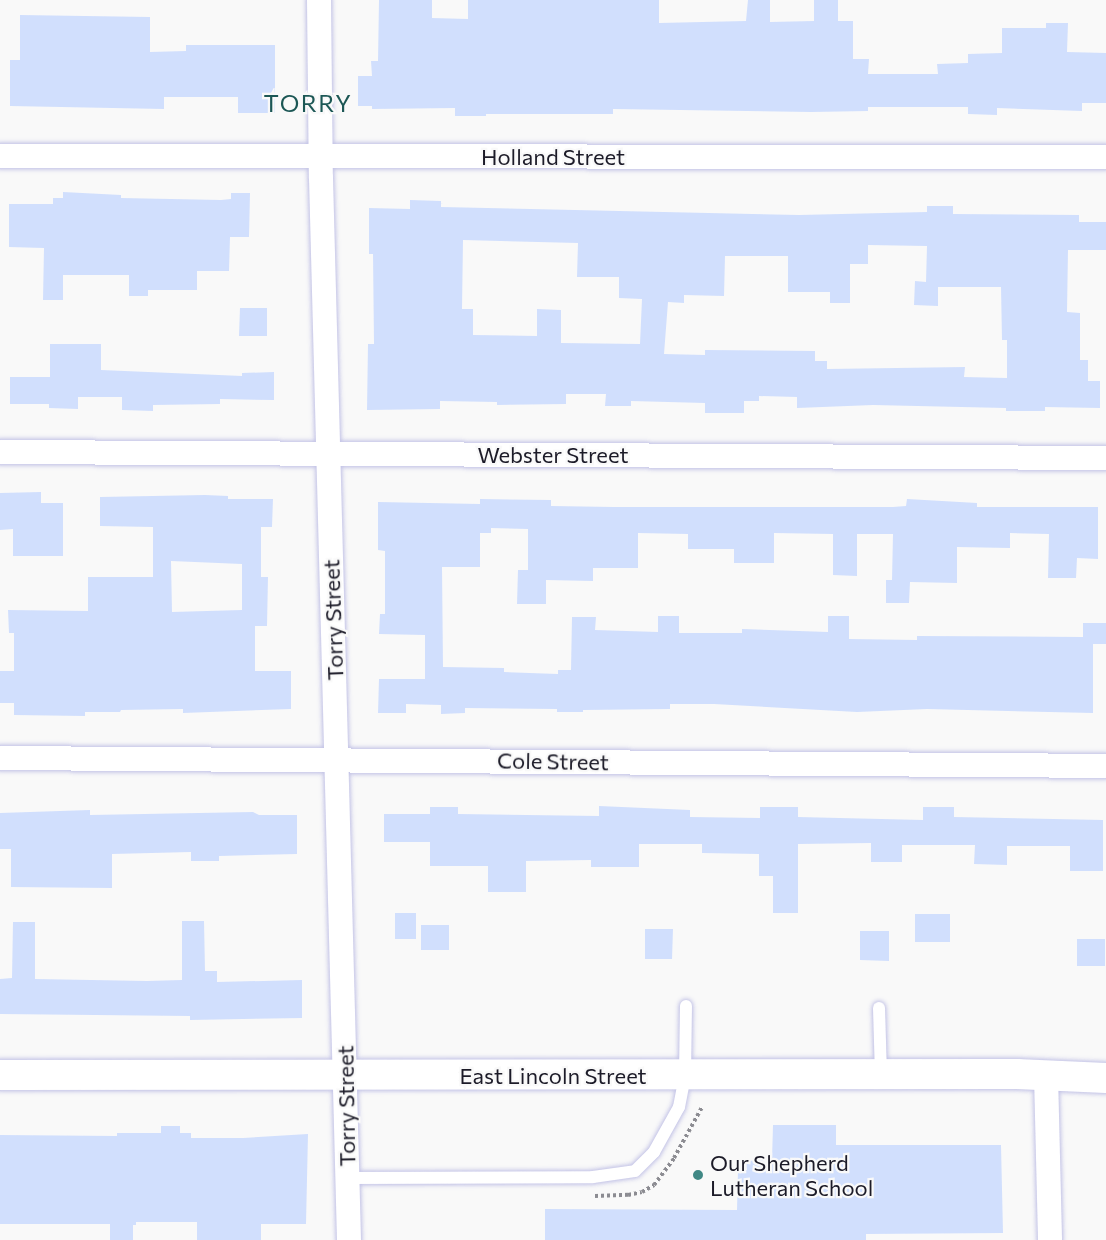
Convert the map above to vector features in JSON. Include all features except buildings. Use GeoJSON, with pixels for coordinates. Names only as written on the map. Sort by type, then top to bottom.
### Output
{"type":"FeatureCollection","features":[{"type":"Feature","properties":{"kind":"street","name":"Torry Street"},"geometry":{"type":"LineString","coordinates":[[319,0],[349,1240]]}},
{"type":"Feature","properties":{"kind":"street","name":"Holland Street"},"geometry":{"type":"LineString","coordinates":[[0,156],[1106,158]]}},
{"type":"Feature","properties":{"kind":"street","name":"Webster Street"},"geometry":{"type":"LineString","coordinates":[[0,452],[1106,458]]}},
{"type":"Feature","properties":{"kind":"street","name":"Cole Street"},"geometry":{"type":"LineString","coordinates":[[0,758],[1106,766]]}},
{"type":"Feature","properties":{"kind":"street","name":"East Lincoln Street"},"geometry":{"type":"LineString","coordinates":[[0,1075],[1047,1075],[1106,1078]]}},
{"type":"Feature","properties":{"kind":"street"},"geometry":{"type":"LineString","coordinates":[[1047,1075],[1050,1240]]}},
{"type":"Feature","properties":{"kind":"lane"},"geometry":{"type":"LineString","coordinates":[[347,1178],[593,1177],[635,1171],[654,1152],[679,1107],[685,1076],[686,1006]]}},
{"type":"Feature","properties":{"kind":"lane"},"geometry":{"type":"LineString","coordinates":[[879,1008],[881,1075]]}},
{"type":"Feature","properties":{"kind":"place","name":"Our Shepherd Lutheran School"},"geometry":{"type":"Point","coordinates":[698,1175]}},
{"type":"Feature","properties":{"kind":"district","name":"TORRY"},"geometry":{"type":"Point","coordinates":[308,103]}}]}
